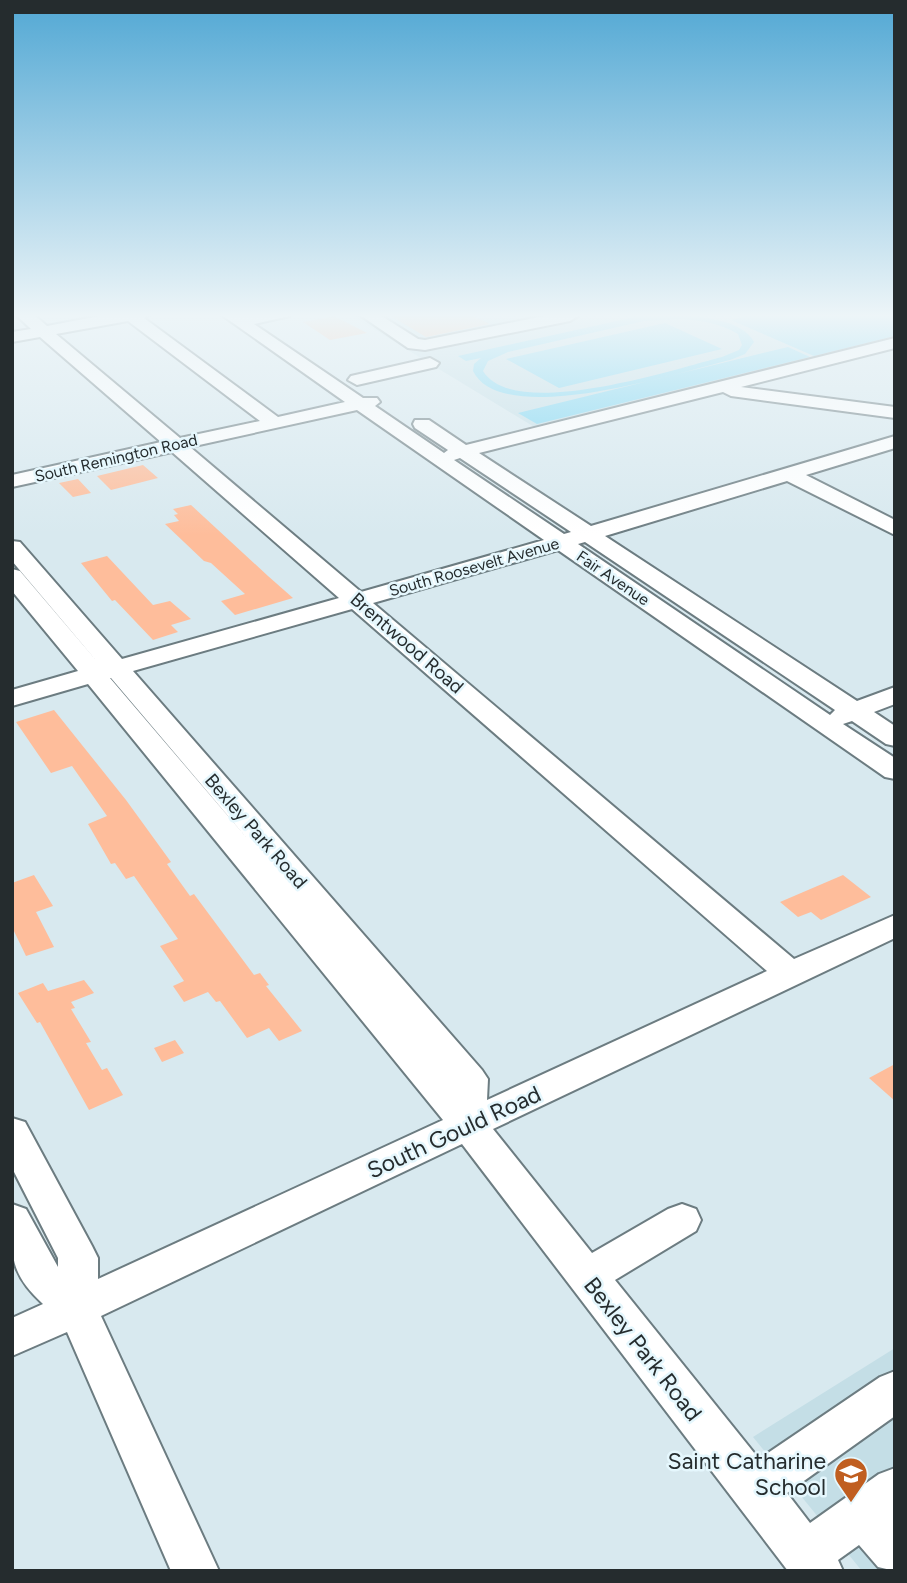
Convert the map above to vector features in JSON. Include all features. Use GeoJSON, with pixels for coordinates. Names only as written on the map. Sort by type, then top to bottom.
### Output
{"type":"FeatureCollection","features":[{"type":"Feature","properties":{"kind":"street","name":"Brentwood Road"},"geometry":{"type":"LineString","coordinates":[[108,387],[791,974]]}},
{"type":"Feature","properties":{"kind":"street"},"geometry":{"type":"LineString","coordinates":[[228,387],[274,423]]}},
{"type":"Feature","properties":{"kind":"street","name":"Fair Avenue"},"geometry":{"type":"LineString","coordinates":[[337,387],[895,771]]}},
{"type":"Feature","properties":{"kind":"street","name":"Fair Avenue"},"geometry":{"type":"LineString","coordinates":[[366,387],[895,738]]}},
{"type":"Feature","properties":{"kind":"street"},"geometry":{"type":"LineString","coordinates":[[438,458],[722,387]]}},
{"type":"Feature","properties":{"kind":"street"},"geometry":{"type":"LineString","coordinates":[[714,389],[895,413]]}},
{"type":"Feature","properties":{"kind":"street","name":"South Remington Road"},"geometry":{"type":"LineString","coordinates":[[12,481],[384,399]]}},
{"type":"Feature","properties":{"kind":"street","name":"South Roosevelt Avenue"},"geometry":{"type":"LineString","coordinates":[[12,698],[561,542],[895,442]]}},
{"type":"Feature","properties":{"kind":"street"},"geometry":{"type":"LineString","coordinates":[[791,475],[895,528]]}},
{"type":"Feature","properties":{"kind":"street","name":"Bexley Park Road"},"geometry":{"type":"LineString","coordinates":[[12,547],[44,599],[352,963],[470,1079],[469,1126],[812,1563]]}},
{"type":"Feature","properties":{"kind":"street","name":"Bexley Park Road"},"geometry":{"type":"LineString","coordinates":[[12,576],[44,599]]}},
{"type":"Feature","properties":{"kind":"street"},"geometry":{"type":"LineString","coordinates":[[824,723],[895,695]]}},
{"type":"Feature","properties":{"kind":"street","name":"South Gould Road"},"geometry":{"type":"LineString","coordinates":[[12,1338],[895,925]]}},
{"type":"Feature","properties":{"kind":"street"},"geometry":{"type":"LineString","coordinates":[[12,1132],[78,1258],[77,1308]]}},
{"type":"Feature","properties":{"kind":"street"},"geometry":{"type":"LineString","coordinates":[[12,1220],[39,1275],[77,1308],[195,1571]]}},
{"type":"Feature","properties":{"kind":"street"},"geometry":{"type":"LineString","coordinates":[[586,1277],[682,1220]]}},
{"type":"Feature","properties":{"kind":"street"},"geometry":{"type":"LineString","coordinates":[[754,1489],[895,1391]]}},
{"type":"Feature","properties":{"kind":"street"},"geometry":{"type":"LineString","coordinates":[[812,1563],[878,1502],[895,1550]]}},
{"type":"Feature","properties":{"kind":"shaded area"},"geometry":{"type":"Polygon","coordinates":[[[468,387],[700,387],[536,428],[468,387]]]}},
{"type":"Feature","properties":{"kind":"shaded area"},"geometry":{"type":"Polygon","coordinates":[[[620,387],[554,397],[518,396],[490,388],[560,392],[620,387]]]}},
{"type":"Feature","properties":{"kind":"shaded area"},"geometry":{"type":"Polygon","coordinates":[[[625,387],[688,387],[537,424],[518,413],[625,387]]]}},
{"type":"Feature","properties":{"kind":"shaded area","name":"Saint Catharine School"},"geometry":{"type":"Polygon","coordinates":[[[895,1348],[895,1571],[862,1571],[753,1437],[895,1348]]]}},
{"type":"Feature","properties":{"kind":"building"},"geometry":{"type":"Polygon","coordinates":[[[143,465],[158,478],[111,490],[97,476],[143,465]]]}},
{"type":"Feature","properties":{"kind":"building"},"geometry":{"type":"Polygon","coordinates":[[[78,479],[91,493],[73,497],[59,483],[78,479]]]}},
{"type":"Feature","properties":{"kind":"building"},"geometry":{"type":"Polygon","coordinates":[[[191,505],[293,598],[235,615],[221,601],[245,594],[211,563],[204,561],[165,524],[179,521],[174,515],[178,514],[173,509],[191,505]]]}},
{"type":"Feature","properties":{"kind":"building"},"geometry":{"type":"Polygon","coordinates":[[[107,556],[153,605],[170,601],[191,619],[171,625],[178,632],[153,640],[115,600],[112,601],[81,563],[107,556]]]}},
{"type":"Feature","properties":{"kind":"building"},"geometry":{"type":"Polygon","coordinates":[[[54,710],[126,800],[171,862],[167,864],[190,896],[194,894],[254,975],[260,973],[269,985],[266,986],[302,1031],[279,1041],[269,1028],[247,1038],[220,1001],[216,1002],[208,992],[184,1002],[173,986],[184,981],[160,946],[178,939],[134,876],[126,879],[115,863],[111,864],[88,824],[107,816],[72,766],[51,773],[16,722],[54,710]]]}},
{"type":"Feature","properties":{"kind":"building"},"geometry":{"type":"Polygon","coordinates":[[[34,875],[53,906],[36,912],[54,947],[26,956],[12,927],[12,883],[34,875]]]}},
{"type":"Feature","properties":{"kind":"building"},"geometry":{"type":"Polygon","coordinates":[[[843,875],[871,897],[821,920],[811,912],[798,917],[780,902],[843,875]]]}},
{"type":"Feature","properties":{"kind":"building"},"geometry":{"type":"Polygon","coordinates":[[[84,980],[94,993],[71,1002],[75,1008],[71,1009],[91,1042],[86,1043],[102,1070],[107,1068],[123,1095],[89,1110],[40,1022],[37,1023],[18,993],[43,983],[48,991],[84,980]]]}},
{"type":"Feature","properties":{"kind":"building"},"geometry":{"type":"Polygon","coordinates":[[[175,1040],[184,1053],[162,1062],[154,1048],[175,1040]]]}},
{"type":"Feature","properties":{"kind":"building"},"geometry":{"type":"Polygon","coordinates":[[[895,1064],[895,1101],[869,1078],[895,1064]]]}},
{"type":"Feature","properties":{"kind":"place","name":"Saint Catharine School"},"geometry":{"type":"Point","coordinates":[851,1504]}}]}
